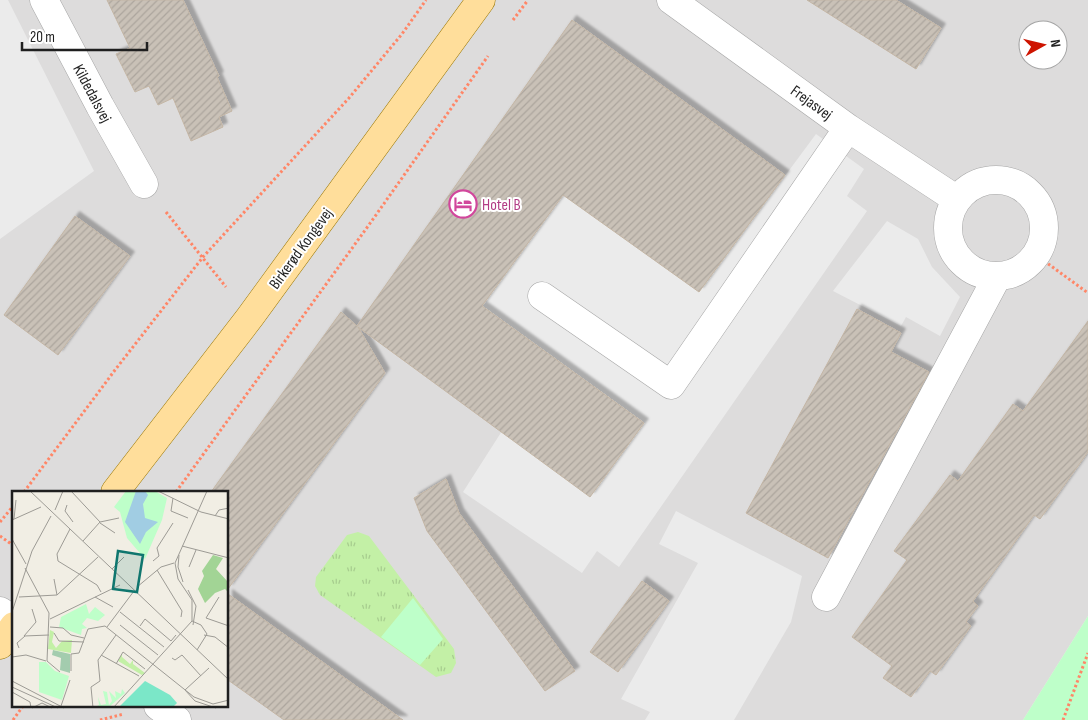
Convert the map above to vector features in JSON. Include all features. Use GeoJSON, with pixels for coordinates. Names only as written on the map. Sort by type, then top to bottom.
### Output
{"type":"FeatureCollection","features":[{"type":"Feature","properties":{"kind":"main road","name":"Birkerød Kongevej"},"geometry":{"type":"LineString","coordinates":[[116,491],[250,317],[480,0]]}},
{"type":"Feature","properties":{"kind":"main road"},"geometry":{"type":"LineString","coordinates":[[0,645],[12,629]]}},
{"type":"Feature","properties":{"kind":"street","name":"Kildedalsvej"},"geometry":{"type":"LineString","coordinates":[[44,0],[144,184]]}},
{"type":"Feature","properties":{"kind":"street","name":"Frejasvej"},"geometry":{"type":"LineString","coordinates":[[671,0],[848,128],[956,199]]}},
{"type":"Feature","properties":{"kind":"street"},"geometry":{"type":"LineString","coordinates":[[542,296],[672,385],[848,128]]}},
{"type":"Feature","properties":{"kind":"street"},"geometry":{"type":"LineString","coordinates":[[1001,180],[1016,184],[1030,194],[1040,207],[1044,223],[1043,240],[1036,255],[1026,266],[1012,274],[997,277],[982,274],[968,268],[957,257],[949,243],[947,228],[950,213],[956,199],[969,188],[984,181],[1001,180]]}},
{"type":"Feature","properties":{"kind":"street"},"geometry":{"type":"LineString","coordinates":[[826,598],[997,277]]}},
{"type":"Feature","properties":{"kind":"street"},"geometry":{"type":"LineString","coordinates":[[0,611],[12,619]]}},
{"type":"Feature","properties":{"kind":"street"},"geometry":{"type":"LineString","coordinates":[[161,708],[177,720]]}},
{"type":"Feature","properties":{"kind":"path"},"geometry":{"type":"LineString","coordinates":[[25,491],[115,370],[203,258],[349,98],[402,34],[426,0]]}},
{"type":"Feature","properties":{"kind":"path"},"geometry":{"type":"LineString","coordinates":[[511,24],[528,0]]}},
{"type":"Feature","properties":{"kind":"path"},"geometry":{"type":"LineString","coordinates":[[177,491],[488,56]]}},
{"type":"Feature","properties":{"kind":"path"},"geometry":{"type":"LineString","coordinates":[[144,184],[203,258]]}},
{"type":"Feature","properties":{"kind":"path"},"geometry":{"type":"LineString","coordinates":[[1036,255],[1088,293]]}},
{"type":"Feature","properties":{"kind":"path"},"geometry":{"type":"LineString","coordinates":[[0,522],[12,507]]}},
{"type":"Feature","properties":{"kind":"path"},"geometry":{"type":"LineString","coordinates":[[0,536],[12,545]]}},
{"type":"Feature","properties":{"kind":"path"},"geometry":{"type":"LineString","coordinates":[[1063,720],[1088,653]]}},
{"type":"Feature","properties":{"kind":"path"},"geometry":{"type":"LineString","coordinates":[[13,720],[22,708]]}},
{"type":"Feature","properties":{"kind":"shaded area"},"geometry":{"type":"Polygon","coordinates":[[[0,0],[1088,0],[1088,616],[1023,720],[0,720],[0,0]]]}},
{"type":"Feature","properties":{"kind":"shaded area"},"geometry":{"type":"Polygon","coordinates":[[[0,0],[8,0],[94,171],[0,239],[0,0]]]}},
{"type":"Feature","properties":{"kind":"shaded area"},"geometry":{"type":"Polygon","coordinates":[[[816,134],[864,169],[847,196],[867,211],[619,567],[597,551],[582,573],[463,492],[502,431],[590,496],[644,423],[482,306],[563,195],[699,292],[816,134]]]}},
{"type":"Feature","properties":{"kind":"shaded area"},"geometry":{"type":"Polygon","coordinates":[[[887,221],[918,239],[932,267],[960,297],[940,336],[906,317],[901,326],[833,291],[887,221]]]}},
{"type":"Feature","properties":{"kind":"shaded area"},"geometry":{"type":"Polygon","coordinates":[[[676,511],[802,576],[791,622],[734,720],[645,720],[650,712],[621,699],[698,563],[659,544],[676,511]]]}},
{"type":"Feature","properties":{"kind":"green space"},"geometry":{"type":"Polygon","coordinates":[[[358,532],[369,536],[454,649],[456,663],[451,673],[436,677],[320,595],[315,586],[316,577],[347,535],[358,532]]]}},
{"type":"Feature","properties":{"kind":"green space"},"geometry":{"type":"Polygon","coordinates":[[[413,598],[443,639],[420,665],[381,637],[413,598]]]}},
{"type":"Feature","properties":{"kind":"green space"},"geometry":{"type":"Polygon","coordinates":[[[1088,616],[1088,720],[1023,720],[1088,616]]]}},
{"type":"Feature","properties":{"kind":"building"},"geometry":{"type":"Polygon","coordinates":[[[107,0],[183,0],[219,76],[217,77],[232,111],[219,117],[223,127],[191,141],[173,98],[158,105],[149,86],[135,92],[116,54],[130,48],[107,0]]]}},
{"type":"Feature","properties":{"kind":"building"},"geometry":{"type":"Polygon","coordinates":[[[807,0],[896,0],[941,28],[916,69],[807,0]]]}},
{"type":"Feature","properties":{"kind":"building"},"geometry":{"type":"Polygon","coordinates":[[[572,20],[785,175],[699,292],[563,195],[482,306],[644,423],[590,497],[358,327],[385,373],[229,588],[229,491],[212,491],[341,312],[357,326],[572,20]]]}},
{"type":"Feature","properties":{"kind":"building"},"geometry":{"type":"Polygon","coordinates":[[[75,216],[130,256],[58,355],[4,315],[75,216]]]}},
{"type":"Feature","properties":{"kind":"building"},"geometry":{"type":"Polygon","coordinates":[[[857,309],[901,333],[891,352],[929,372],[828,558],[746,513],[857,309]]]}},
{"type":"Feature","properties":{"kind":"building"},"geometry":{"type":"Polygon","coordinates":[[[1088,321],[1088,452],[1040,519],[1034,515],[973,601],[978,606],[966,622],[971,626],[936,675],[930,671],[911,697],[883,678],[892,666],[852,637],[907,560],[894,551],[950,475],[958,481],[1013,404],[1023,411],[1088,321]]]}},
{"type":"Feature","properties":{"kind":"building"},"geometry":{"type":"Polygon","coordinates":[[[446,479],[459,513],[575,671],[545,691],[427,531],[414,498],[446,479]]]}},
{"type":"Feature","properties":{"kind":"building"},"geometry":{"type":"Polygon","coordinates":[[[642,581],[669,601],[618,672],[590,652],[642,581]]]}},
{"type":"Feature","properties":{"kind":"building"},"geometry":{"type":"Polygon","coordinates":[[[229,595],[403,720],[284,720],[229,681],[229,595]]]}},
{"type":"Feature","properties":{"kind":"place","name":"Hotel B"},"geometry":{"type":"Point","coordinates":[463,204]}}]}
